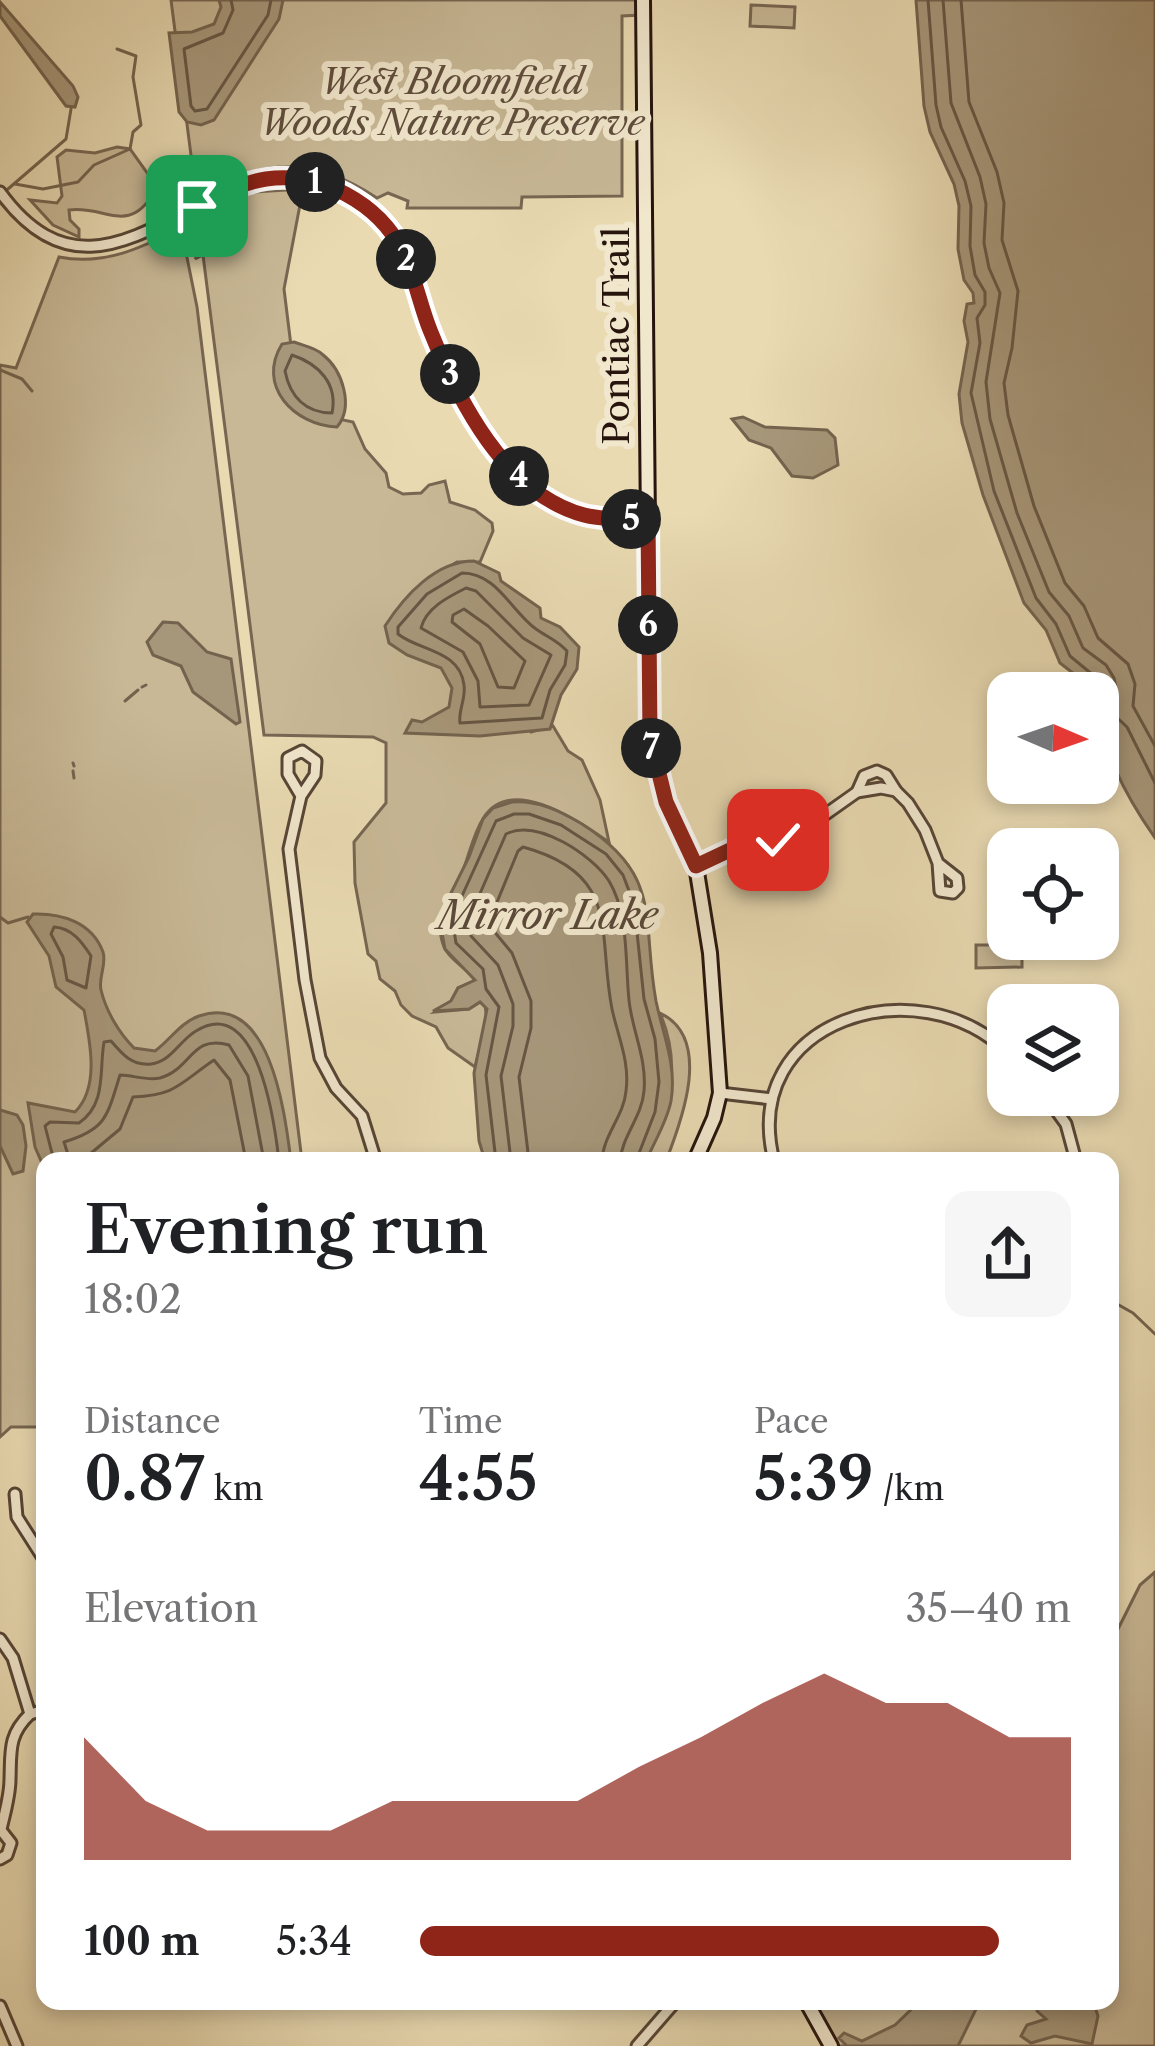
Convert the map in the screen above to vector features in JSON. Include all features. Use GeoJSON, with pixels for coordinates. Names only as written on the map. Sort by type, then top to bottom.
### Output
{"type":"FeatureCollection","features":[{"type":"Feature","properties":{"kind":"main road","name":"Pontiac Trail"},"geometry":{"type":"LineString","coordinates":[[643,0],[650,737],[666,802],[696,866],[710,953],[720,1093],[715,1118],[699,1152]]}},
{"type":"Feature","properties":{"kind":"main road"},"geometry":{"type":"LineString","coordinates":[[811,2010],[831,2046]]}},
{"type":"Feature","properties":{"kind":"street"},"geometry":{"type":"LineString","coordinates":[[0,192],[37,233],[84,246],[137,237],[235,188],[266,179],[303,179],[346,194],[388,227],[403,251],[428,327],[451,376],[513,471],[567,509],[604,518],[648,519]]}},
{"type":"Feature","properties":{"kind":"street"},"geometry":{"type":"LineString","coordinates":[[301,796],[287,765],[288,758],[302,751],[316,760],[317,769],[301,796],[289,849],[312,1024],[328,1076],[362,1116],[373,1152]]}},
{"type":"Feature","properties":{"kind":"street"},"geometry":{"type":"LineString","coordinates":[[696,866],[730,850],[795,832],[857,792],[875,788],[896,791],[916,812],[938,863]]}},
{"type":"Feature","properties":{"kind":"street"},"geometry":{"type":"LineString","coordinates":[[772,1152],[772,1100],[781,1075],[808,1040],[854,1015],[910,1011],[942,1017],[987,1037]]}},
{"type":"Feature","properties":{"kind":"street"},"geometry":{"type":"LineString","coordinates":[[720,1093],[772,1100]]}},
{"type":"Feature","properties":{"kind":"street"},"geometry":{"type":"LineString","coordinates":[[1060,1116],[1074,1152]]}},
{"type":"Feature","properties":{"kind":"street"},"geometry":{"type":"LineString","coordinates":[[15,1494],[16,1516],[36,1547]]}},
{"type":"Feature","properties":{"kind":"street"},"geometry":{"type":"LineString","coordinates":[[0,1639],[14,1658],[30,1714]]}},
{"type":"Feature","properties":{"kind":"street"},"geometry":{"type":"LineString","coordinates":[[0,1859],[11,1844],[0,1829],[8,1801],[9,1747],[17,1726],[36,1712]]}},
{"type":"Feature","properties":{"kind":"street"},"geometry":{"type":"LineString","coordinates":[[0,2006],[16,2046]]}},
{"type":"Feature","properties":{"kind":"street"},"geometry":{"type":"LineString","coordinates":[[637,2046],[668,2010]]}},
{"type":"Feature","properties":{"kind":"green space","name":"West Bloomfield Woods Nature Preserve"},"geometry":{"type":"Polygon","coordinates":[[[171,0],[641,0],[641,15],[622,16],[622,196],[522,197],[521,208],[407,208],[408,201],[388,193],[377,198],[331,174],[288,167],[244,174],[196,194],[171,0]]]}},
{"type":"Feature","properties":{"kind":"green space"},"geometry":{"type":"Polygon","coordinates":[[[751,5],[795,7],[794,28],[750,26],[751,5]]]}},
{"type":"Feature","properties":{"kind":"green space"},"geometry":{"type":"Polygon","coordinates":[[[130,149],[150,177],[154,193],[135,213],[115,216],[69,210],[79,237],[53,225],[30,200],[57,203],[62,196],[57,157],[66,150],[95,153],[130,149]]]}},
{"type":"Feature","properties":{"kind":"green space","name":"West Bloomfield Woods Nature Preserve"},"geometry":{"type":"Polygon","coordinates":[[[303,189],[284,289],[293,362],[343,420],[353,422],[365,449],[386,473],[389,487],[403,494],[421,493],[445,481],[450,502],[475,510],[492,523],[480,562],[457,562],[447,568],[531,732],[553,726],[568,751],[582,760],[600,800],[609,842],[564,814],[529,801],[497,805],[484,817],[440,928],[446,952],[475,981],[458,988],[451,1001],[435,1012],[469,1009],[480,1002],[485,1005],[487,1021],[475,1067],[448,1048],[436,1027],[401,1005],[368,954],[355,883],[354,842],[386,803],[386,743],[373,737],[264,735],[203,255],[195,259],[203,248],[194,242],[193,214],[253,192],[303,189]]]}},
{"type":"Feature","properties":{"kind":"green space"},"geometry":{"type":"Polygon","coordinates":[[[181,228],[197,307],[301,1152],[36,1152],[36,1427],[11,1427],[0,1437],[0,365],[16,368],[59,257],[91,259],[137,248],[181,228]]]}},
{"type":"Feature","properties":{"kind":"green space"},"geometry":{"type":"Polygon","coordinates":[[[976,945],[987,945],[987,960],[1022,960],[1022,967],[976,968],[976,945]]]}},
{"type":"Feature","properties":{"kind":"green space"},"geometry":{"type":"Polygon","coordinates":[[[660,1013],[686,1041],[689,1081],[669,1152],[650,1152],[670,1088],[667,1033],[660,1013]]]}},
{"type":"Feature","properties":{"kind":"green space"},"geometry":{"type":"Polygon","coordinates":[[[1155,1572],[1155,2046],[835,2046],[815,2010],[1119,2010],[1119,1627],[1140,1585],[1155,1572]]]}},
{"type":"Feature","properties":{"kind":"water"},"geometry":{"type":"Polygon","coordinates":[[[219,0],[283,0],[279,19],[214,120],[201,125],[187,122],[179,112],[169,33],[214,24],[219,0]]]}},
{"type":"Feature","properties":{"kind":"water"},"geometry":{"type":"Polygon","coordinates":[[[916,0],[1155,0],[1155,838],[1119,777],[1119,672],[1072,672],[1060,663],[1046,630],[1024,603],[983,495],[962,423],[959,394],[968,342],[964,321],[967,304],[974,303],[973,293],[964,280],[958,249],[959,206],[954,184],[930,132],[916,0]]]}},
{"type":"Feature","properties":{"kind":"water"},"geometry":{"type":"Polygon","coordinates":[[[0,2],[73,86],[78,97],[75,107],[66,106],[0,16],[0,2]]]}},
{"type":"Feature","properties":{"kind":"water"},"geometry":{"type":"Polygon","coordinates":[[[294,342],[319,352],[340,379],[345,409],[337,427],[321,425],[294,411],[277,388],[275,360],[282,344],[294,342]]]}},
{"type":"Feature","properties":{"kind":"water"},"geometry":{"type":"Polygon","coordinates":[[[743,417],[765,427],[827,430],[835,438],[838,465],[813,478],[792,476],[771,448],[749,440],[732,419],[743,417]]]}},
{"type":"Feature","properties":{"kind":"water"},"geometry":{"type":"Polygon","coordinates":[[[474,561],[499,573],[501,581],[540,608],[541,618],[560,627],[579,647],[577,669],[561,695],[550,729],[480,736],[405,733],[412,720],[422,722],[449,707],[452,688],[441,668],[389,643],[385,626],[434,573],[474,561]]]}},
{"type":"Feature","properties":{"kind":"water"},"geometry":{"type":"Polygon","coordinates":[[[163,622],[178,623],[207,652],[231,659],[240,722],[236,724],[193,692],[181,666],[153,655],[147,642],[163,622]]]}},
{"type":"Feature","properties":{"kind":"water","name":"Mirror Lake"},"geometry":{"type":"Polygon","coordinates":[[[531,803],[582,824],[608,843],[637,881],[672,1075],[669,1109],[650,1152],[482,1152],[474,1073],[487,1009],[480,1002],[469,1009],[433,1011],[451,1001],[458,988],[475,980],[445,949],[439,917],[483,819],[493,808],[531,803]]]}},
{"type":"Feature","properties":{"kind":"water"},"geometry":{"type":"Polygon","coordinates":[[[33,914],[54,915],[91,933],[104,957],[103,998],[134,1048],[155,1051],[199,1016],[223,1013],[243,1022],[270,1062],[290,1152],[37,1152],[28,1103],[75,1112],[88,1090],[91,1064],[84,1010],[56,987],[49,956],[27,922],[33,914]]]}},
{"type":"Feature","properties":{"kind":"water"},"geometry":{"type":"Polygon","coordinates":[[[0,1110],[17,1115],[23,1125],[23,1171],[13,1174],[0,1146],[0,1110]]]}},
{"type":"Feature","properties":{"kind":"water"},"geometry":{"type":"Polygon","coordinates":[[[911,2010],[976,2010],[958,2046],[847,2046],[839,2038],[844,2033],[862,2041],[895,2025],[911,2010]]]}},
{"type":"Feature","properties":{"kind":"water"},"geometry":{"type":"Polygon","coordinates":[[[1096,2010],[1092,2044],[1055,2036],[1031,2043],[1021,2036],[1027,2025],[1046,2019],[1037,2011],[1096,2010]]]}},
{"type":"Feature","properties":{"kind":"waterway"},"geometry":{"type":"LineString","coordinates":[[15,184],[43,189],[78,182],[94,165],[130,149],[133,132],[141,125],[133,77],[136,56],[117,49]]}},
{"type":"Feature","properties":{"kind":"waterway"},"geometry":{"type":"LineString","coordinates":[[8,189],[66,139],[71,109]]}},
{"type":"Feature","properties":{"kind":"waterway"},"geometry":{"type":"LineString","coordinates":[[0,370],[22,379],[32,391]]}},
{"type":"Feature","properties":{"kind":"waterway"},"geometry":{"type":"LineString","coordinates":[[142,687],[146,685]]}},
{"type":"Feature","properties":{"kind":"waterway"},"geometry":{"type":"LineString","coordinates":[[125,701],[138,690]]}},
{"type":"Feature","properties":{"kind":"waterway"},"geometry":{"type":"LineString","coordinates":[[73,771],[74,778]]}},
{"type":"Feature","properties":{"kind":"waterway"},"geometry":{"type":"LineString","coordinates":[[0,917],[8,923],[28,917]]}},
{"type":"Feature","properties":{"kind":"waterway"},"geometry":{"type":"LineString","coordinates":[[1119,1305],[1155,1334]]}},
{"type":"Feature","properties":{"kind":"route"},"geometry":{"type":"LineString","coordinates":[[197,206],[252,182],[303,179],[346,194],[388,227],[403,251],[428,327],[451,376],[513,471],[548,500],[586,516],[648,519],[648,706],[653,759],[666,802],[696,866],[730,850],[778,840]]}}]}
